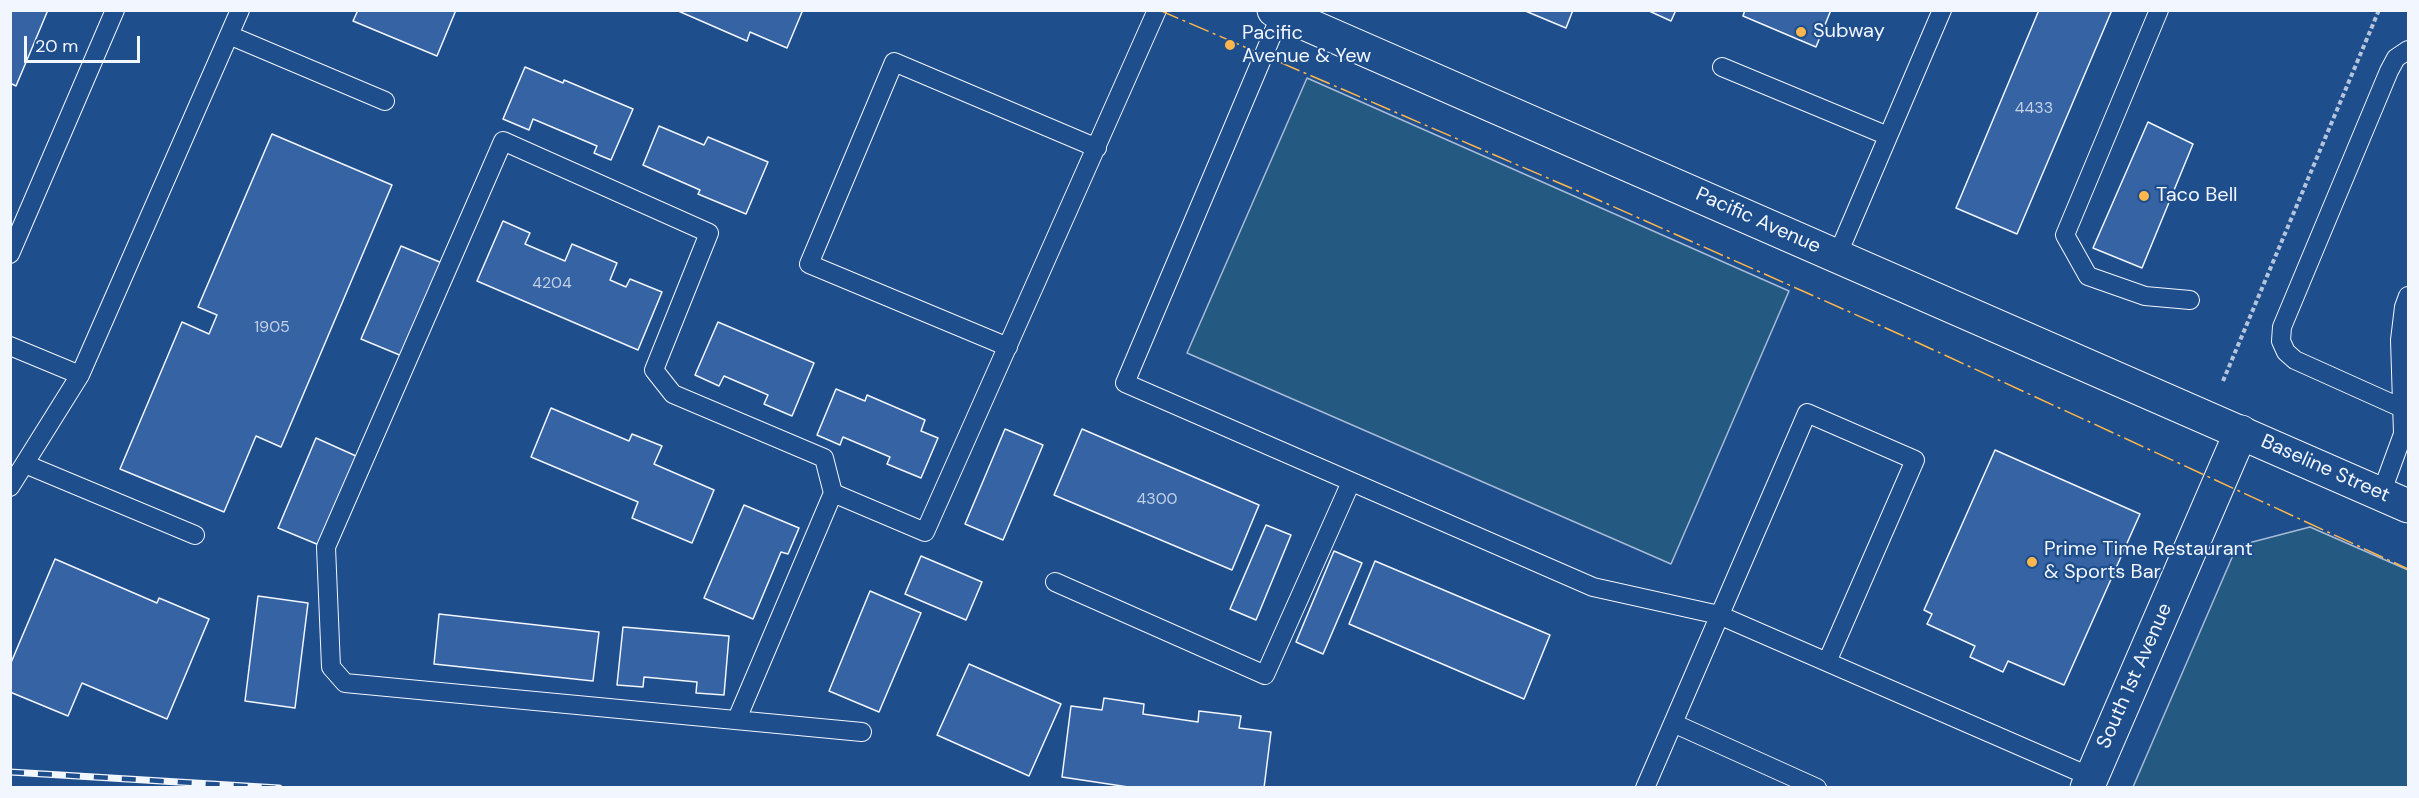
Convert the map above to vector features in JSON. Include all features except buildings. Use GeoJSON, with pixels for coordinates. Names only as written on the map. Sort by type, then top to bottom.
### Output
{"type":"FeatureCollection","features":[{"type":"Feature","properties":{"kind":"main road","name":"Pacific Avenue"},"geometry":{"type":"LineString","coordinates":[[1278,12],[2241,432]]}},
{"type":"Feature","properties":{"kind":"main road","name":"Baseline Street"},"geometry":{"type":"LineString","coordinates":[[2241,432],[2395,500]]}},
{"type":"Feature","properties":{"kind":"main road","name":"South 1st Avenue"},"geometry":{"type":"LineString","coordinates":[[2089,782],[2241,432]]}},
{"type":"Feature","properties":{"kind":"lane"},"geometry":{"type":"LineString","coordinates":[[10,254],[115,10]]}},
{"type":"Feature","properties":{"kind":"lane"},"geometry":{"type":"LineString","coordinates":[[10,487],[80,375],[240,10]]}},
{"type":"Feature","properties":{"kind":"lane"},"geometry":{"type":"LineString","coordinates":[[833,493],[925,532],[1157,10]]}},
{"type":"Feature","properties":{"kind":"lane"},"geometry":{"type":"LineString","coordinates":[[1837,256],[1942,10]]}},
{"type":"Feature","properties":{"kind":"lane"},"geometry":{"type":"LineString","coordinates":[[2159,10],[2065,236],[2088,276],[2145,296],[2190,300]]}},
{"type":"Feature","properties":{"kind":"lane"},"geometry":{"type":"LineString","coordinates":[[1278,12],[1125,383],[1593,587],[1719,615],[2089,782]]}},
{"type":"Feature","properties":{"kind":"lane"},"geometry":{"type":"LineString","coordinates":[[229,34],[385,101]]}},
{"type":"Feature","properties":{"kind":"lane"},"geometry":{"type":"LineString","coordinates":[[2404,409],[2295,360],[2286,352],[2281,341],[2282,327],[2389,71],[2396,58],[2409,50]]}},
{"type":"Feature","properties":{"kind":"lane"},"geometry":{"type":"LineString","coordinates":[[1008,347],[809,264],[894,62],[1097,148]]}},
{"type":"Feature","properties":{"kind":"lane"},"geometry":{"type":"LineString","coordinates":[[1722,67],[1888,136]]}},
{"type":"Feature","properties":{"kind":"lane"},"geometry":{"type":"LineString","coordinates":[[737,719],[833,493],[824,458],[673,394],[654,370],[709,233],[503,141],[326,547],[331,667],[345,683],[862,732]]}},
{"type":"Feature","properties":{"kind":"lane"},"geometry":{"type":"LineString","coordinates":[[2395,500],[2396,458],[2403,434],[2404,409],[2400,340],[2407,305]]}},
{"type":"Feature","properties":{"kind":"lane"},"geometry":{"type":"LineString","coordinates":[[10,346],[80,375]]}},
{"type":"Feature","properties":{"kind":"lane"},"geometry":{"type":"LineString","coordinates":[[1646,788],[1807,413],[1915,460],[1827,662]]}},
{"type":"Feature","properties":{"kind":"lane"},"geometry":{"type":"LineString","coordinates":[[25,464],[195,535]]}},
{"type":"Feature","properties":{"kind":"lane"},"geometry":{"type":"LineString","coordinates":[[1055,582],[1265,675],[1351,482]]}},
{"type":"Feature","properties":{"kind":"lane"},"geometry":{"type":"LineString","coordinates":[[1673,723],[1817,788]]}},
{"type":"Feature","properties":{"kind":"path"},"geometry":{"type":"LineString","coordinates":[[2223,381],[2379,10]]}},
{"type":"Feature","properties":{"kind":"shaded area"},"geometry":{"type":"Polygon","coordinates":[[[1307,78],[1789,291],[1671,564],[1187,353],[1307,78]]]}},
{"type":"Feature","properties":{"kind":"shaded area"},"geometry":{"type":"Polygon","coordinates":[[[2310,527],[2408,570],[2408,787],[2133,787],[2237,546],[2310,527]]]}},
{"type":"Feature","properties":{"kind":"railway"},"geometry":{"type":"LineString","coordinates":[[10,772],[279,788]]}},
{"type":"Feature","properties":{"kind":"power"},"geometry":{"type":"LineString","coordinates":[[1159,10],[1594,198],[1899,334],[2408,569]]}},
{"type":"Feature","properties":{"kind":"place","name":"Subway"},"geometry":{"type":"Point","coordinates":[1801,32]}},
{"type":"Feature","properties":{"kind":"place","name":"Pacific Avenue & Yew"},"geometry":{"type":"Point","coordinates":[1230,45]}},
{"type":"Feature","properties":{"kind":"place","name":"Taco Bell"},"geometry":{"type":"Point","coordinates":[2144,196]}},
{"type":"Feature","properties":{"kind":"place","name":"Prime Time Restaurant & Sports Bar"},"geometry":{"type":"Point","coordinates":[2032,562]}}]}
